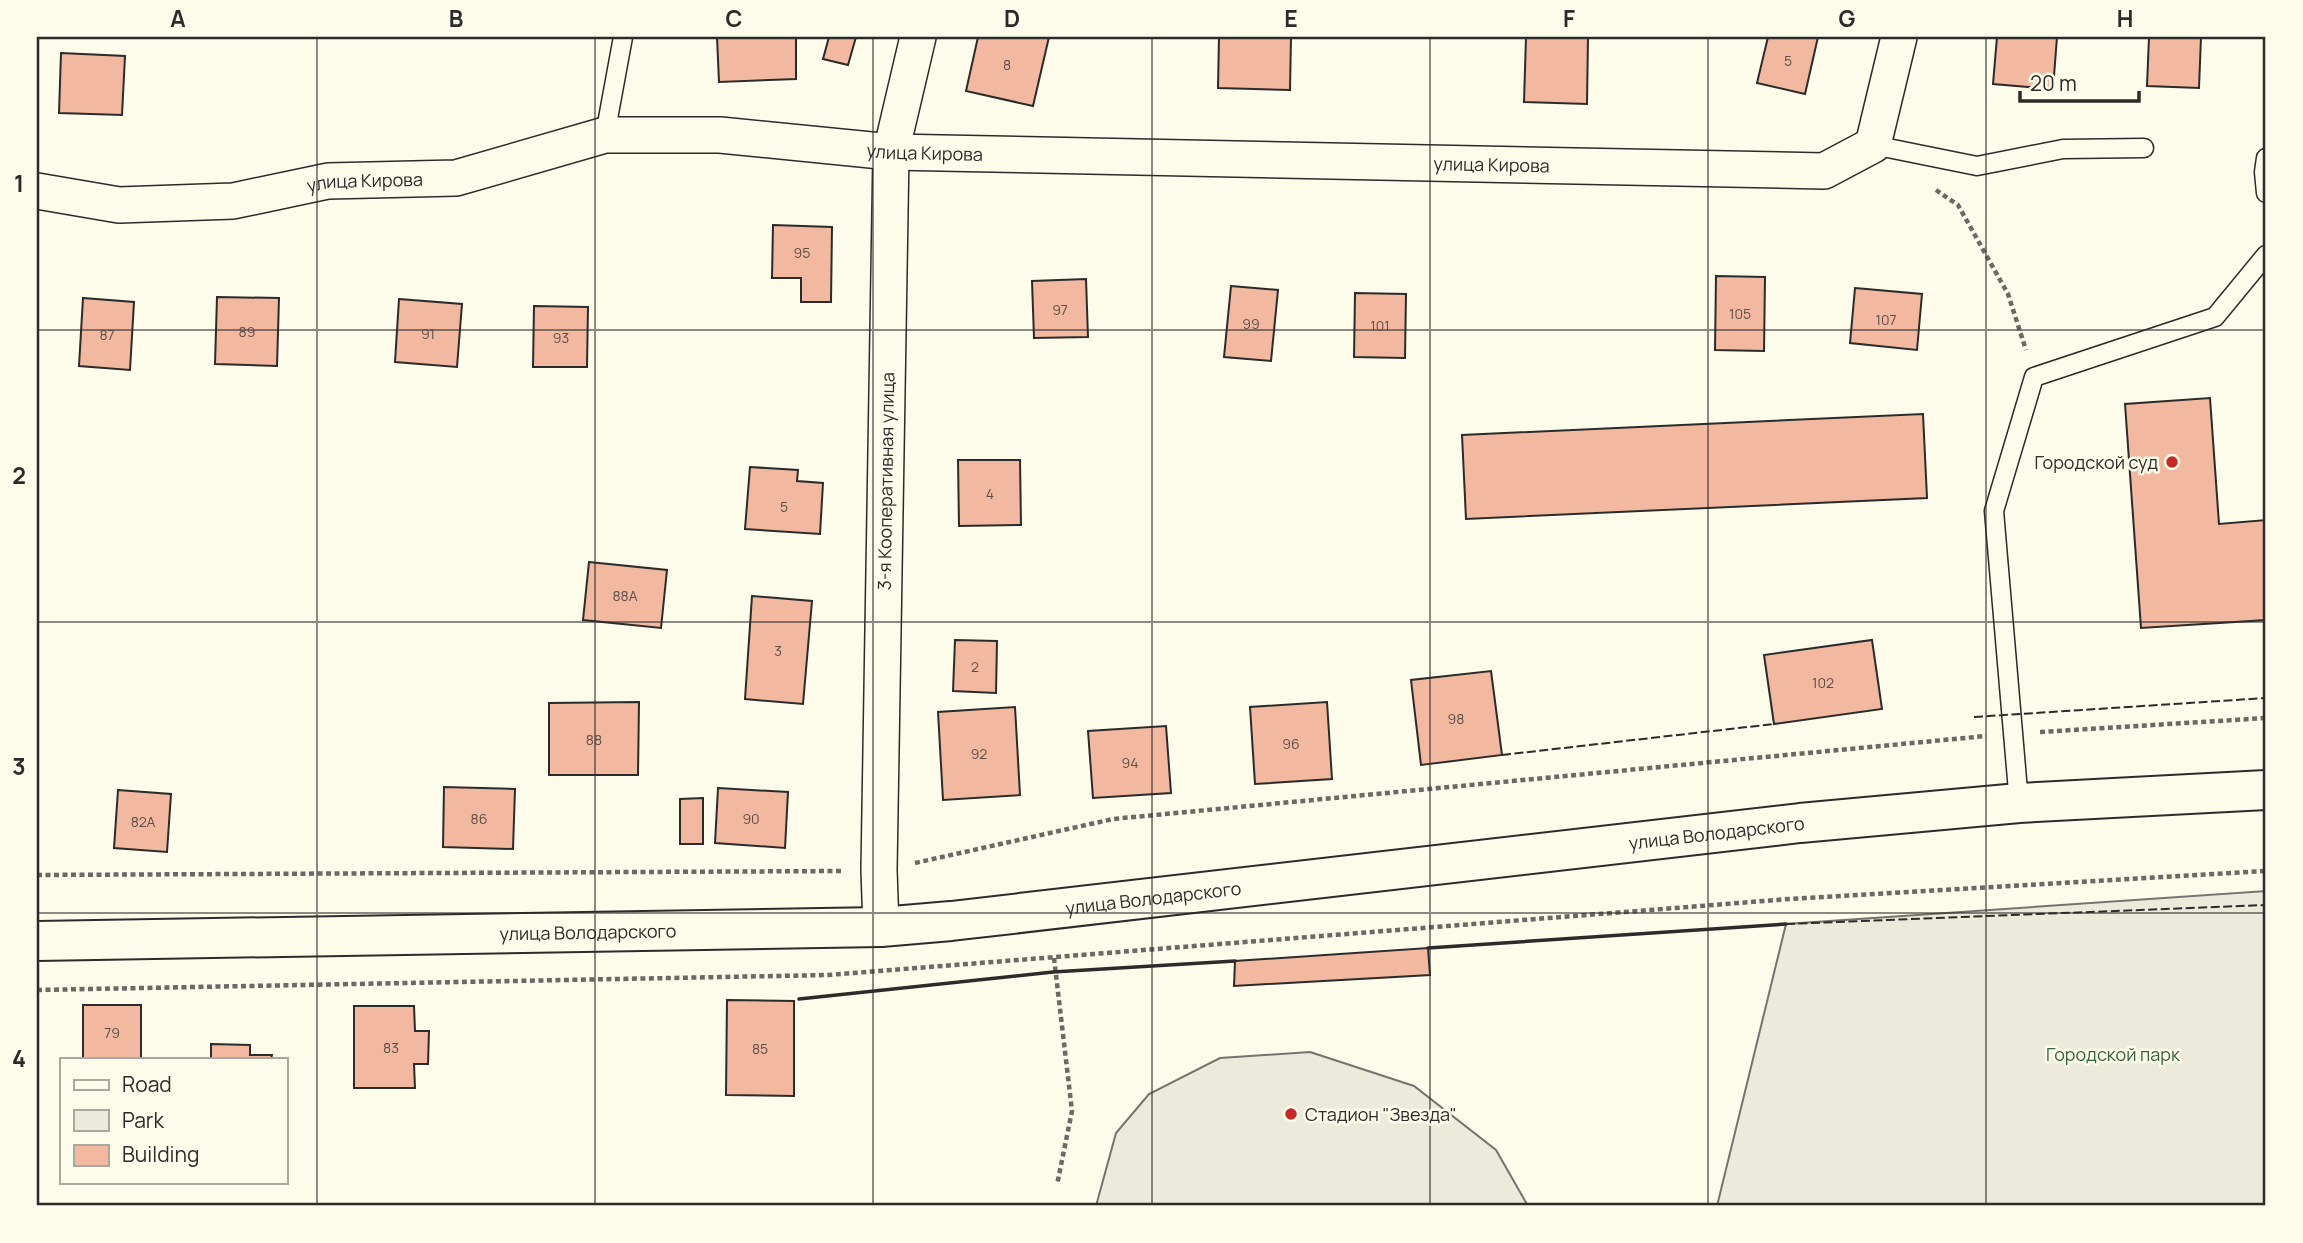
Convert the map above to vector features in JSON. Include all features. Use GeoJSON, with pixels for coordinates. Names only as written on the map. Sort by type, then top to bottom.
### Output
{"type":"FeatureCollection","features":[{"type":"Feature","properties":{"kind":"street","name":"3-я Кооперативная улица"},"geometry":{"type":"LineString","coordinates":[[881,927],[879,870],[891,152],[918,37]]}},
{"type":"Feature","properties":{"kind":"street"},"geometry":{"type":"LineString","coordinates":[[1873,145],[1899,37]]}},
{"type":"Feature","properties":{"kind":"street","name":"улица Кирова"},"geometry":{"type":"LineString","coordinates":[[37,191],[120,205],[233,201],[328,181],[456,178],[605,135],[720,135],[891,152],[1824,171],[1873,145]]}},
{"type":"Feature","properties":{"kind":"street","name":"улица Володарского"},"geometry":{"type":"LineString","coordinates":[[37,941],[881,927],[1800,823],[2019,803],[2266,790]]}},
{"type":"Feature","properties":{"kind":"lane"},"geometry":{"type":"LineString","coordinates":[[605,135],[623,37]]}},
{"type":"Feature","properties":{"kind":"lane"},"geometry":{"type":"LineString","coordinates":[[1873,145],[1977,166],[2063,149],[2144,148]]}},
{"type":"Feature","properties":{"kind":"lane"},"geometry":{"type":"LineString","coordinates":[[2266,158],[2266,193]]}},
{"type":"Feature","properties":{"kind":"lane"},"geometry":{"type":"LineString","coordinates":[[2019,803],[1994,512],[2034,377],[2215,317],[2266,255]]}},
{"type":"Feature","properties":{"kind":"path"},"geometry":{"type":"LineString","coordinates":[[1926,182],[1958,205],[2008,294],[2034,377]]}},
{"type":"Feature","properties":{"kind":"path"},"geometry":{"type":"LineString","coordinates":[[37,875],[879,870],[1113,819],[2013,734],[2266,718]]}},
{"type":"Feature","properties":{"kind":"path"},"geometry":{"type":"LineString","coordinates":[[37,990],[828,975],[1789,899],[2266,871]]}},
{"type":"Feature","properties":{"kind":"path"},"geometry":{"type":"LineString","coordinates":[[1054,958],[1072,1111],[1057,1185]]}},
{"type":"Feature","properties":{"kind":"green space","name":"Городской парк"},"geometry":{"type":"Polygon","coordinates":[[[2266,891],[2266,1206],[1717,1206],[1786,924],[2266,891]]]}},
{"type":"Feature","properties":{"kind":"green space","name":"Стадион \"Звезда\""},"geometry":{"type":"Polygon","coordinates":[[[1310,1052],[1414,1086],[1496,1150],[1528,1206],[1096,1206],[1116,1133],[1149,1094],[1220,1058],[1310,1052]]]}},
{"type":"Feature","properties":{"kind":"building"},"geometry":{"type":"Polygon","coordinates":[[[717,37],[796,37],[796,79],[719,82],[717,37]]]}},
{"type":"Feature","properties":{"kind":"building"},"geometry":{"type":"Polygon","coordinates":[[[829,37],[856,37],[848,65],[823,59],[829,37]]]}},
{"type":"Feature","properties":{"kind":"building"},"geometry":{"type":"Polygon","coordinates":[[[978,37],[1049,37],[1033,106],[966,91],[978,37]]]}},
{"type":"Feature","properties":{"kind":"building"},"geometry":{"type":"Polygon","coordinates":[[[1219,37],[1291,37],[1290,90],[1218,88],[1219,37]]]}},
{"type":"Feature","properties":{"kind":"building"},"geometry":{"type":"Polygon","coordinates":[[[1526,37],[1588,37],[1587,104],[1524,102],[1526,37]]]}},
{"type":"Feature","properties":{"kind":"building"},"geometry":{"type":"Polygon","coordinates":[[[1768,37],[1818,37],[1805,94],[1757,83],[1768,37]]]}},
{"type":"Feature","properties":{"kind":"building"},"geometry":{"type":"Polygon","coordinates":[[[1997,37],[2057,37],[2053,89],[1993,84],[1997,37]]]}},
{"type":"Feature","properties":{"kind":"building"},"geometry":{"type":"Polygon","coordinates":[[[2149,37],[2201,37],[2199,88],[2147,86],[2149,37]]]}},
{"type":"Feature","properties":{"kind":"building"},"geometry":{"type":"Polygon","coordinates":[[[61,53],[125,56],[122,115],[59,113],[61,53]]]}},
{"type":"Feature","properties":{"kind":"building"},"geometry":{"type":"Polygon","coordinates":[[[773,225],[832,227],[831,302],[801,302],[801,278],[772,278],[773,225]]]}},
{"type":"Feature","properties":{"kind":"building"},"geometry":{"type":"Polygon","coordinates":[[[1716,276],[1765,277],[1764,351],[1715,350],[1716,276]]]}},
{"type":"Feature","properties":{"kind":"building"},"geometry":{"type":"Polygon","coordinates":[[[1086,279],[1088,337],[1034,338],[1032,281],[1086,279]]]}},
{"type":"Feature","properties":{"kind":"building"},"geometry":{"type":"Polygon","coordinates":[[[1231,286],[1278,290],[1271,361],[1224,357],[1231,286]]]}},
{"type":"Feature","properties":{"kind":"building"},"geometry":{"type":"Polygon","coordinates":[[[1855,288],[1922,294],[1917,350],[1850,343],[1855,288]]]}},
{"type":"Feature","properties":{"kind":"building"},"geometry":{"type":"Polygon","coordinates":[[[1355,293],[1406,294],[1405,358],[1354,357],[1355,293]]]}},
{"type":"Feature","properties":{"kind":"building"},"geometry":{"type":"Polygon","coordinates":[[[217,297],[279,298],[277,366],[215,364],[217,297]]]}},
{"type":"Feature","properties":{"kind":"building"},"geometry":{"type":"Polygon","coordinates":[[[83,298],[134,302],[130,370],[79,366],[83,298]]]}},
{"type":"Feature","properties":{"kind":"building"},"geometry":{"type":"Polygon","coordinates":[[[399,299],[462,304],[457,367],[395,362],[399,299]]]}},
{"type":"Feature","properties":{"kind":"building"},"geometry":{"type":"Polygon","coordinates":[[[534,306],[588,307],[587,367],[533,367],[534,306]]]}},
{"type":"Feature","properties":{"kind":"building","name":"Городской суд"},"geometry":{"type":"Polygon","coordinates":[[[2210,398],[2219,524],[2266,520],[2266,620],[2141,628],[2125,404],[2210,398]]]}},
{"type":"Feature","properties":{"kind":"building"},"geometry":{"type":"Polygon","coordinates":[[[1923,414],[1927,498],[1466,519],[1462,435],[1923,414]]]}},
{"type":"Feature","properties":{"kind":"building"},"geometry":{"type":"Polygon","coordinates":[[[958,460],[1020,460],[1021,525],[959,526],[958,460]]]}},
{"type":"Feature","properties":{"kind":"building"},"geometry":{"type":"Polygon","coordinates":[[[750,467],[798,470],[797,481],[823,483],[820,534],[745,529],[750,467]]]}},
{"type":"Feature","properties":{"kind":"building"},"geometry":{"type":"Polygon","coordinates":[[[589,562],[667,570],[661,628],[583,620],[589,562]]]}},
{"type":"Feature","properties":{"kind":"building"},"geometry":{"type":"Polygon","coordinates":[[[752,596],[812,601],[803,704],[745,699],[752,596]]]}},
{"type":"Feature","properties":{"kind":"building"},"geometry":{"type":"Polygon","coordinates":[[[955,640],[997,641],[996,693],[953,691],[955,640]]]}},
{"type":"Feature","properties":{"kind":"building"},"geometry":{"type":"Polygon","coordinates":[[[1872,640],[1882,709],[1774,724],[1764,655],[1872,640]]]}},
{"type":"Feature","properties":{"kind":"building"},"geometry":{"type":"Polygon","coordinates":[[[1491,671],[1502,755],[1421,765],[1411,680],[1491,671]]]}},
{"type":"Feature","properties":{"kind":"building"},"geometry":{"type":"Polygon","coordinates":[[[639,702],[638,775],[549,775],[549,703],[639,702]]]}},
{"type":"Feature","properties":{"kind":"building"},"geometry":{"type":"Polygon","coordinates":[[[1327,702],[1332,779],[1255,784],[1250,707],[1327,702]]]}},
{"type":"Feature","properties":{"kind":"building"},"geometry":{"type":"Polygon","coordinates":[[[1015,707],[1020,795],[943,800],[938,712],[1015,707]]]}},
{"type":"Feature","properties":{"kind":"building"},"geometry":{"type":"Polygon","coordinates":[[[1166,726],[1171,793],[1093,798],[1088,731],[1166,726]]]}},
{"type":"Feature","properties":{"kind":"building"},"geometry":{"type":"Polygon","coordinates":[[[444,787],[515,789],[513,849],[443,847],[444,787]]]}},
{"type":"Feature","properties":{"kind":"building"},"geometry":{"type":"Polygon","coordinates":[[[718,788],[788,792],[785,848],[715,843],[718,788]]]}},
{"type":"Feature","properties":{"kind":"building"},"geometry":{"type":"Polygon","coordinates":[[[118,790],[171,794],[167,852],[114,848],[118,790]]]}},
{"type":"Feature","properties":{"kind":"building"},"geometry":{"type":"Polygon","coordinates":[[[703,798],[703,844],[680,844],[680,799],[703,798]]]}},
{"type":"Feature","properties":{"kind":"building"},"geometry":{"type":"Polygon","coordinates":[[[1428,948],[1430,975],[1234,986],[1235,961],[1428,948]]]}},
{"type":"Feature","properties":{"kind":"building"},"geometry":{"type":"Polygon","coordinates":[[[727,1000],[794,1001],[794,1096],[726,1095],[727,1000]]]}},
{"type":"Feature","properties":{"kind":"building"},"geometry":{"type":"Polygon","coordinates":[[[83,1005],[141,1005],[141,1058],[83,1058],[83,1005]]]}},
{"type":"Feature","properties":{"kind":"building"},"geometry":{"type":"Polygon","coordinates":[[[354,1006],[414,1006],[415,1031],[429,1031],[428,1064],[414,1064],[415,1088],[354,1088],[354,1006]]]}},
{"type":"Feature","properties":{"kind":"building"},"geometry":{"type":"Polygon","coordinates":[[[211,1044],[250,1045],[250,1055],[272,1055],[271,1058],[211,1058],[211,1044]]]}},
{"type":"Feature","properties":{"kind":"fence"},"geometry":{"type":"LineString","coordinates":[[1974,717],[2266,698]]}},
{"type":"Feature","properties":{"kind":"fence"},"geometry":{"type":"LineString","coordinates":[[1502,755],[1774,724]]}},
{"type":"Feature","properties":{"kind":"fence"},"geometry":{"type":"LineString","coordinates":[[1786,924],[2266,905]]}},
{"type":"Feature","properties":{"kind":"wall"},"geometry":{"type":"LineString","coordinates":[[1428,948],[1786,924]]}},
{"type":"Feature","properties":{"kind":"wall"},"geometry":{"type":"LineString","coordinates":[[799,999],[1053,972],[1235,961]]}},
{"type":"Feature","properties":{"kind":"place","name":"Городской суд"},"geometry":{"type":"Point","coordinates":[2172,462]}},
{"type":"Feature","properties":{"kind":"place","name":"Стадион \"Звезда\""},"geometry":{"type":"Point","coordinates":[1291,1114]}}]}
